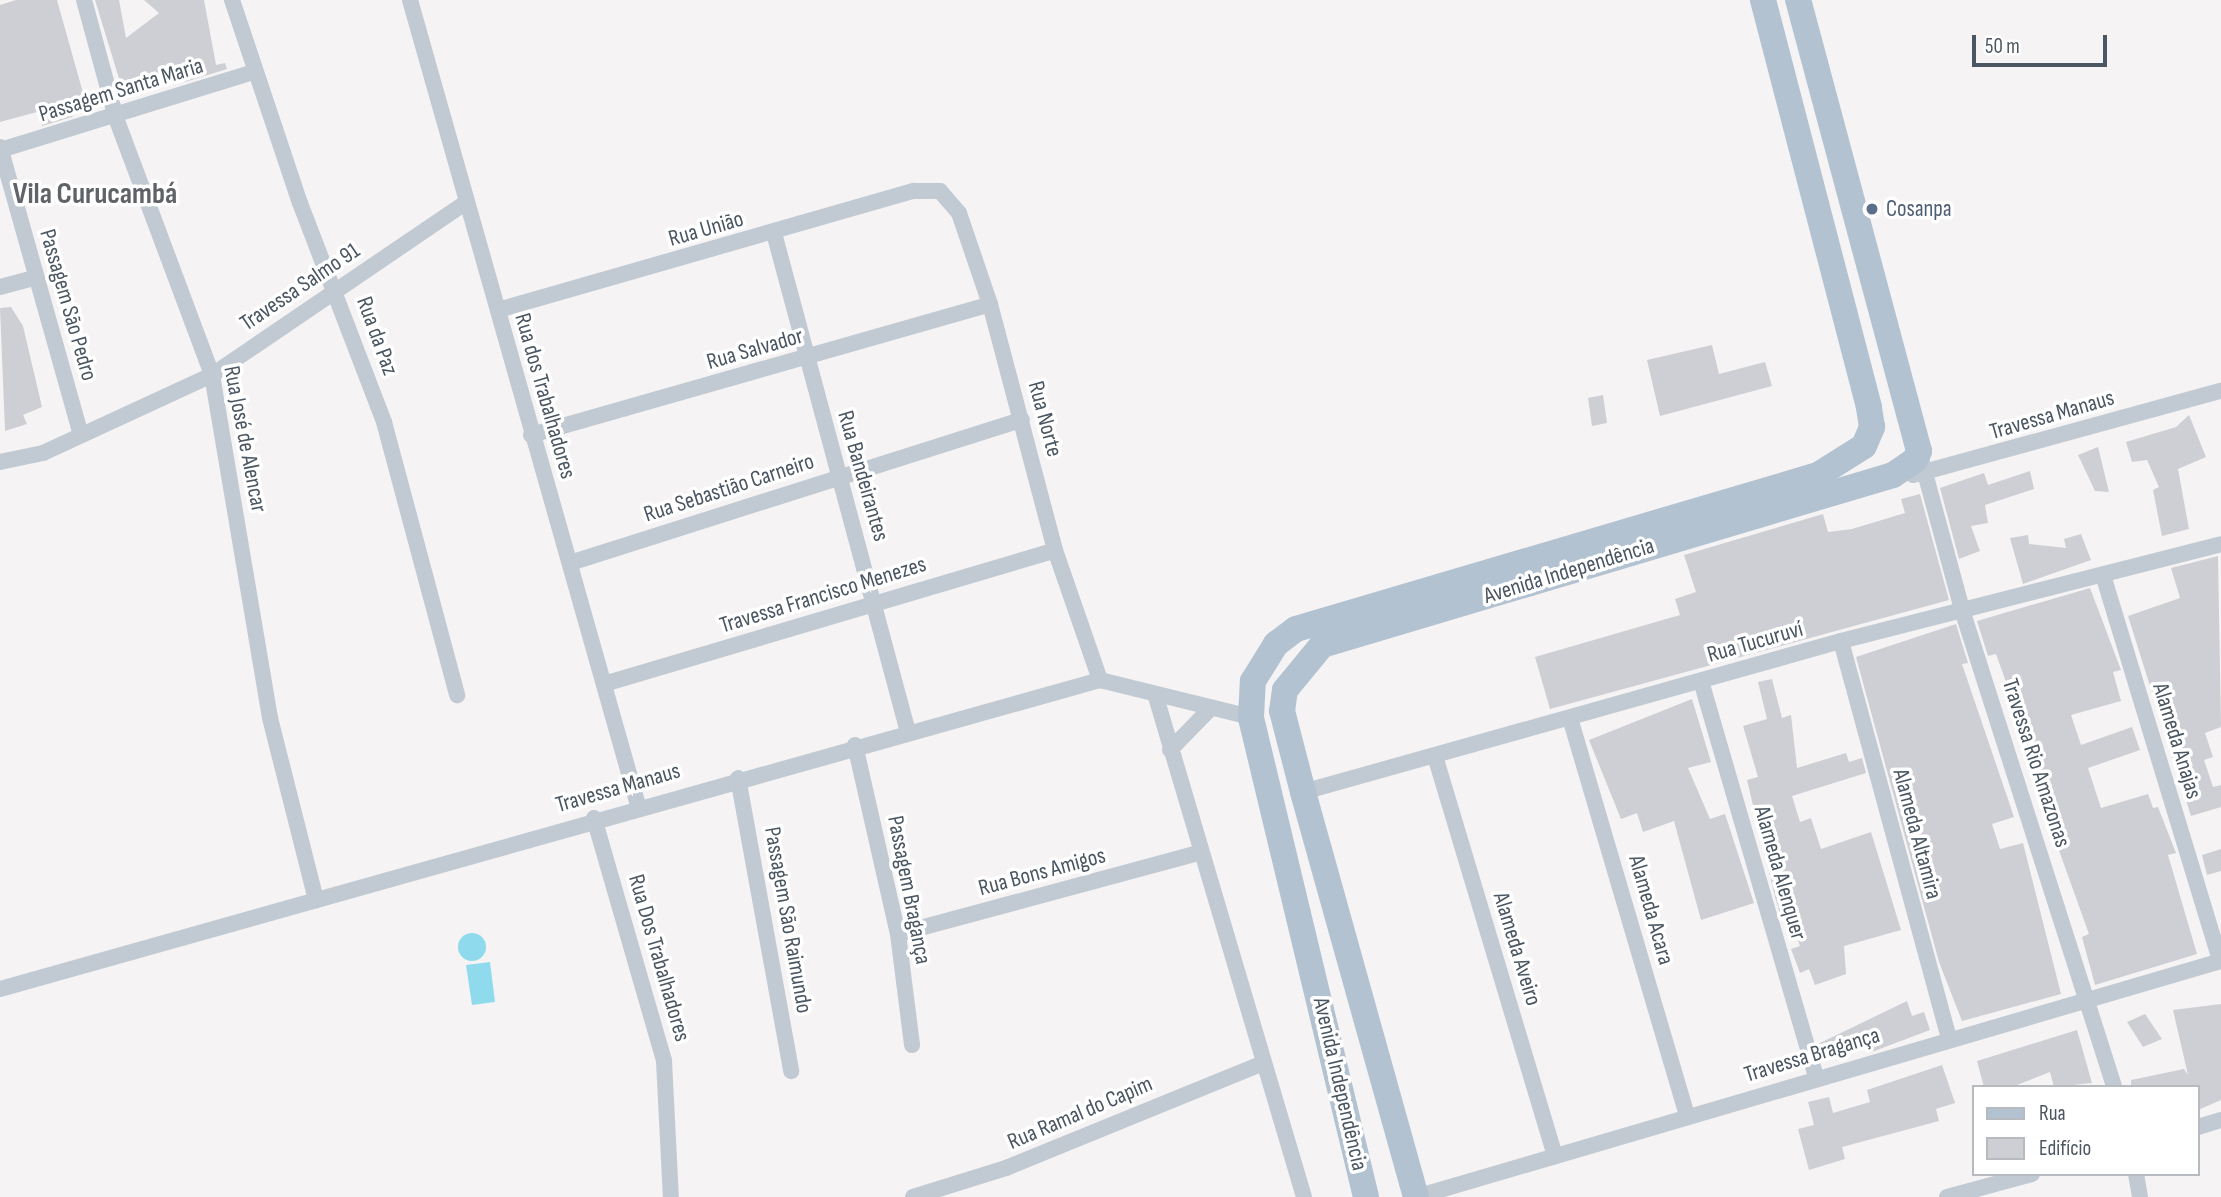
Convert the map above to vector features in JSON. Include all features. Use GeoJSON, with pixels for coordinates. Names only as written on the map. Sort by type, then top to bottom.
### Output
{"type":"FeatureCollection","features":[{"type":"Feature","properties":{"kind":"main road","name":"Avenida Independência"},"geometry":{"type":"LineString","coordinates":[[1366,1197],[1251,717],[1253,681],[1263,661],[1296,629],[1818,475],[1864,446],[1872,427],[1868,407],[1763,0]]}},
{"type":"Feature","properties":{"kind":"main road"},"geometry":{"type":"LineString","coordinates":[[1798,0],[1921,463]]}},
{"type":"Feature","properties":{"kind":"main road","name":"Avenida Independência"},"geometry":{"type":"LineString","coordinates":[[1416,1197],[1282,711],[1293,675],[1322,645],[1893,475],[1921,463]]}},
{"type":"Feature","properties":{"kind":"street","name":"Rua José de Alencar"},"geometry":{"type":"LineString","coordinates":[[84,0],[116,118],[212,375],[270,718],[316,900]]}},
{"type":"Feature","properties":{"kind":"street","name":"Rua da Paz"},"geometry":{"type":"LineString","coordinates":[[232,0],[254,72],[384,422],[457,695]]}},
{"type":"Feature","properties":{"kind":"street","name":"Rua dos Trabalhadores"},"geometry":{"type":"LineString","coordinates":[[410,0],[465,203],[498,310],[531,435],[638,805]]}},
{"type":"Feature","properties":{"kind":"street","name":"Passagem Santa Maria"},"geometry":{"type":"LineString","coordinates":[[0,149],[116,118],[254,72]]}},
{"type":"Feature","properties":{"kind":"street","name":"Passagem São Pedro"},"geometry":{"type":"LineString","coordinates":[[0,149],[81,435]]}},
{"type":"Feature","properties":{"kind":"street","name":"Rua União"},"geometry":{"type":"LineString","coordinates":[[498,310],[925,189]]}},
{"type":"Feature","properties":{"kind":"street","name":"Rua Norte"},"geometry":{"type":"LineString","coordinates":[[925,189],[940,191],[959,213],[990,304],[1055,550],[1100,680]]}},
{"type":"Feature","properties":{"kind":"street","name":"Travessa Salmo 91"},"geometry":{"type":"LineString","coordinates":[[0,462],[81,435],[212,375],[465,203]]}},
{"type":"Feature","properties":{"kind":"street","name":"Rua Bandeirantes"},"geometry":{"type":"LineString","coordinates":[[775,233],[806,358],[876,602],[908,732]]}},
{"type":"Feature","properties":{"kind":"street"},"geometry":{"type":"LineString","coordinates":[[0,287],[37,277]]}},
{"type":"Feature","properties":{"kind":"street","name":"Rua Salvador"},"geometry":{"type":"LineString","coordinates":[[531,435],[990,304]]}},
{"type":"Feature","properties":{"kind":"street","name":"Travessa Manaus"},"geometry":{"type":"LineString","coordinates":[[1921,463],[2221,391]]}},
{"type":"Feature","properties":{"kind":"street","name":"Rua Sebastião Carneiro"},"geometry":{"type":"LineString","coordinates":[[570,563],[1022,420]]}},
{"type":"Feature","properties":{"kind":"street","name":"Travessa Rio Amazonas"},"geometry":{"type":"LineString","coordinates":[[1921,463],[1963,613],[2088,997],[2113,1085]]}},
{"type":"Feature","properties":{"kind":"street","name":"Rua Tucuruví"},"geometry":{"type":"LineString","coordinates":[[1303,792],[1841,641],[1963,613],[2221,544]]}},
{"type":"Feature","properties":{"kind":"street","name":"Travessa Francisco Menezes"},"geometry":{"type":"LineString","coordinates":[[604,684],[1055,550]]}},
{"type":"Feature","properties":{"kind":"street","name":"Alameda Anajas"},"geometry":{"type":"LineString","coordinates":[[2103,575],[2220,961]]}},
{"type":"Feature","properties":{"kind":"street","name":"Alameda Altamira"},"geometry":{"type":"LineString","coordinates":[[1841,641],[1949,1038]]}},
{"type":"Feature","properties":{"kind":"street"},"geometry":{"type":"LineString","coordinates":[[1100,680],[1156,697],[1251,717]]}},
{"type":"Feature","properties":{"kind":"street","name":"Travessa Manaus"},"geometry":{"type":"LineString","coordinates":[[0,989],[638,805],[1100,680]]}},
{"type":"Feature","properties":{"kind":"street","name":"Alameda Alenquer"},"geometry":{"type":"LineString","coordinates":[[1700,681],[1816,1078]]}},
{"type":"Feature","properties":{"kind":"street"},"geometry":{"type":"LineString","coordinates":[[1156,697],[1198,853],[1304,1197]]}},
{"type":"Feature","properties":{"kind":"street"},"geometry":{"type":"LineString","coordinates":[[1170,750],[1210,709]]}},
{"type":"Feature","properties":{"kind":"street","name":"Alameda Acara"},"geometry":{"type":"LineString","coordinates":[[1570,718],[1687,1116]]}},
{"type":"Feature","properties":{"kind":"street","name":"Passagem Bragança"},"geometry":{"type":"LineString","coordinates":[[855,745],[898,934],[912,1045]]}},
{"type":"Feature","properties":{"kind":"street","name":"Alameda Aveiro"},"geometry":{"type":"LineString","coordinates":[[1435,756],[1555,1156]]}},
{"type":"Feature","properties":{"kind":"street","name":"Passagem São Raimundo"},"geometry":{"type":"LineString","coordinates":[[738,778],[791,1071]]}},
{"type":"Feature","properties":{"kind":"street","name":"Rua Dos Trabalhadores"},"geometry":{"type":"LineString","coordinates":[[594,818],[664,1061],[671,1197]]}},
{"type":"Feature","properties":{"kind":"street","name":"Rua Bons Amigos"},"geometry":{"type":"LineString","coordinates":[[898,934],[1198,853]]}},
{"type":"Feature","properties":{"kind":"street","name":"Travessa Bragança"},"geometry":{"type":"LineString","coordinates":[[1416,1197],[2088,997],[2220,961]]}},
{"type":"Feature","properties":{"kind":"street","name":"Rua Ramal do Capim"},"geometry":{"type":"LineString","coordinates":[[914,1197],[1006,1168],[1261,1064]]}},
{"type":"Feature","properties":{"kind":"street"},"geometry":{"type":"LineString","coordinates":[[2200,1126],[2221,1120]]}},
{"type":"Feature","properties":{"kind":"street"},"geometry":{"type":"LineString","coordinates":[[1947,1197],[2025,1176]]}},
{"type":"Feature","properties":{"kind":"street"},"geometry":{"type":"LineString","coordinates":[[2136,1176],[2140,1197]]}},
{"type":"Feature","properties":{"kind":"water"},"geometry":{"type":"Polygon","coordinates":[[[472,933],[482,937],[486,947],[482,957],[472,961],[462,957],[458,947],[462,937],[472,933]]]}},
{"type":"Feature","properties":{"kind":"water"},"geometry":{"type":"Polygon","coordinates":[[[490,962],[495,1002],[472,1005],[466,965],[490,962]]]}},
{"type":"Feature","properties":{"kind":"building"},"geometry":{"type":"Polygon","coordinates":[[[16,0],[57,0],[85,100],[72,117],[42,126],[37,112],[0,122],[0,5],[16,0]]]}},
{"type":"Feature","properties":{"kind":"building"},"geometry":{"type":"Polygon","coordinates":[[[95,0],[119,0],[126,38],[159,13],[144,0],[204,0],[216,65],[225,63],[227,69],[185,82],[181,71],[121,85],[95,0]]]}},
{"type":"Feature","properties":{"kind":"building"},"geometry":{"type":"Polygon","coordinates":[[[11,307],[23,326],[42,407],[23,415],[27,424],[5,431],[0,308],[11,307]]]}},
{"type":"Feature","properties":{"kind":"building"},"geometry":{"type":"Polygon","coordinates":[[[1712,345],[1719,374],[1765,362],[1772,386],[1660,416],[1647,360],[1712,345]]]}},
{"type":"Feature","properties":{"kind":"building"},"geometry":{"type":"Polygon","coordinates":[[[1603,395],[1607,423],[1592,426],[1588,398],[1603,395]]]}},
{"type":"Feature","properties":{"kind":"building"},"geometry":{"type":"Polygon","coordinates":[[[2189,415],[2206,457],[2178,469],[2189,529],[2162,536],[2153,490],[2159,487],[2147,460],[2132,462],[2126,442],[2176,427],[2189,415]]]}},
{"type":"Feature","properties":{"kind":"building"},"geometry":{"type":"Polygon","coordinates":[[[2098,447],[2109,492],[2095,491],[2078,455],[2098,447]]]}},
{"type":"Feature","properties":{"kind":"building"},"geometry":{"type":"Polygon","coordinates":[[[2030,471],[2034,489],[1985,505],[1988,523],[1971,526],[1980,551],[1959,559],[1940,488],[1984,473],[1988,485],[2030,471]]]}},
{"type":"Feature","properties":{"kind":"building"},"geometry":{"type":"Polygon","coordinates":[[[1920,494],[1949,600],[1550,709],[1535,657],[1680,615],[1675,599],[1696,592],[1684,555],[1823,514],[1828,532],[1852,529],[1905,513],[1901,499],[1920,494]]]}},
{"type":"Feature","properties":{"kind":"building"},"geometry":{"type":"Polygon","coordinates":[[[2081,534],[2091,560],[2023,584],[2010,538],[2028,535],[2029,544],[2066,548],[2064,539],[2081,534]]]}},
{"type":"Feature","properties":{"kind":"building"},"geometry":{"type":"Polygon","coordinates":[[[2218,556],[2221,727],[2205,733],[2213,757],[2204,760],[2213,787],[2221,785],[2221,807],[2191,816],[2128,616],[2180,598],[2171,568],[2218,556]]]}},
{"type":"Feature","properties":{"kind":"building"},"geometry":{"type":"Polygon","coordinates":[[[2090,588],[2121,670],[2113,672],[2121,701],[2071,715],[2081,745],[2132,727],[2140,750],[2088,768],[2101,808],[2148,794],[2153,808],[2158,807],[2176,853],[2168,855],[2197,954],[2095,985],[2082,937],[2089,934],[2015,728],[2021,726],[1996,654],[1988,656],[1977,621],[2090,588]]]}},
{"type":"Feature","properties":{"kind":"building"},"geometry":{"type":"Polygon","coordinates":[[[1956,624],[1968,663],[1962,664],[2014,817],[1992,824],[2000,849],[2023,843],[2061,994],[1962,1021],[1939,962],[1856,657],[1956,624]]]}},
{"type":"Feature","properties":{"kind":"building"},"geometry":{"type":"Polygon","coordinates":[[[1772,679],[1782,718],[1791,715],[1797,768],[1846,753],[1849,762],[1862,758],[1866,773],[1792,796],[1800,822],[1811,818],[1821,849],[1871,832],[1901,930],[1844,946],[1846,974],[1815,985],[1809,969],[1800,973],[1791,949],[1800,946],[1787,910],[1780,913],[1747,780],[1758,777],[1743,726],[1767,719],[1758,682],[1772,679]]]}},
{"type":"Feature","properties":{"kind":"building"},"geometry":{"type":"Polygon","coordinates":[[[1692,699],[1711,762],[1688,768],[1710,819],[1725,814],[1754,903],[1701,920],[1674,821],[1643,832],[1637,813],[1621,819],[1589,740],[1692,699]]]}},
{"type":"Feature","properties":{"kind":"building"},"geometry":{"type":"Polygon","coordinates":[[[2221,849],[2221,871],[2207,875],[2202,855],[2221,849]]]}},
{"type":"Feature","properties":{"kind":"building"},"geometry":{"type":"Polygon","coordinates":[[[1907,1001],[1912,1016],[1924,1012],[1930,1030],[1869,1053],[1867,1045],[1824,1059],[1818,1044],[1907,1001]]]}},
{"type":"Feature","properties":{"kind":"building"},"geometry":{"type":"Polygon","coordinates":[[[2221,1004],[2221,1100],[2200,1109],[2200,1085],[2131,1085],[2131,1080],[2184,1069],[2188,1075],[2173,1010],[2221,1004]]]}},
{"type":"Feature","properties":{"kind":"building"},"geometry":{"type":"Polygon","coordinates":[[[2145,1014],[2162,1039],[2143,1047],[2127,1022],[2145,1014]]]}},
{"type":"Feature","properties":{"kind":"building"},"geometry":{"type":"Polygon","coordinates":[[[2077,1030],[2092,1083],[2053,1085],[2050,1072],[2017,1085],[1983,1085],[1977,1061],[2077,1030]]]}},
{"type":"Feature","properties":{"kind":"building"},"geometry":{"type":"Polygon","coordinates":[[[1942,1065],[1955,1103],[1936,1109],[1939,1121],[1842,1147],[1845,1159],[1809,1170],[1798,1129],[1814,1125],[1808,1102],[1829,1097],[1833,1113],[1870,1102],[1867,1090],[1942,1065]]]}},
{"type":"Feature","properties":{"kind":"place","name":"Cosanpa"},"geometry":{"type":"Point","coordinates":[1872,209]}},
{"type":"Feature","properties":{"kind":"district","name":"Vila Curucambá"},"geometry":{"type":"Point","coordinates":[95,194]}}]}
